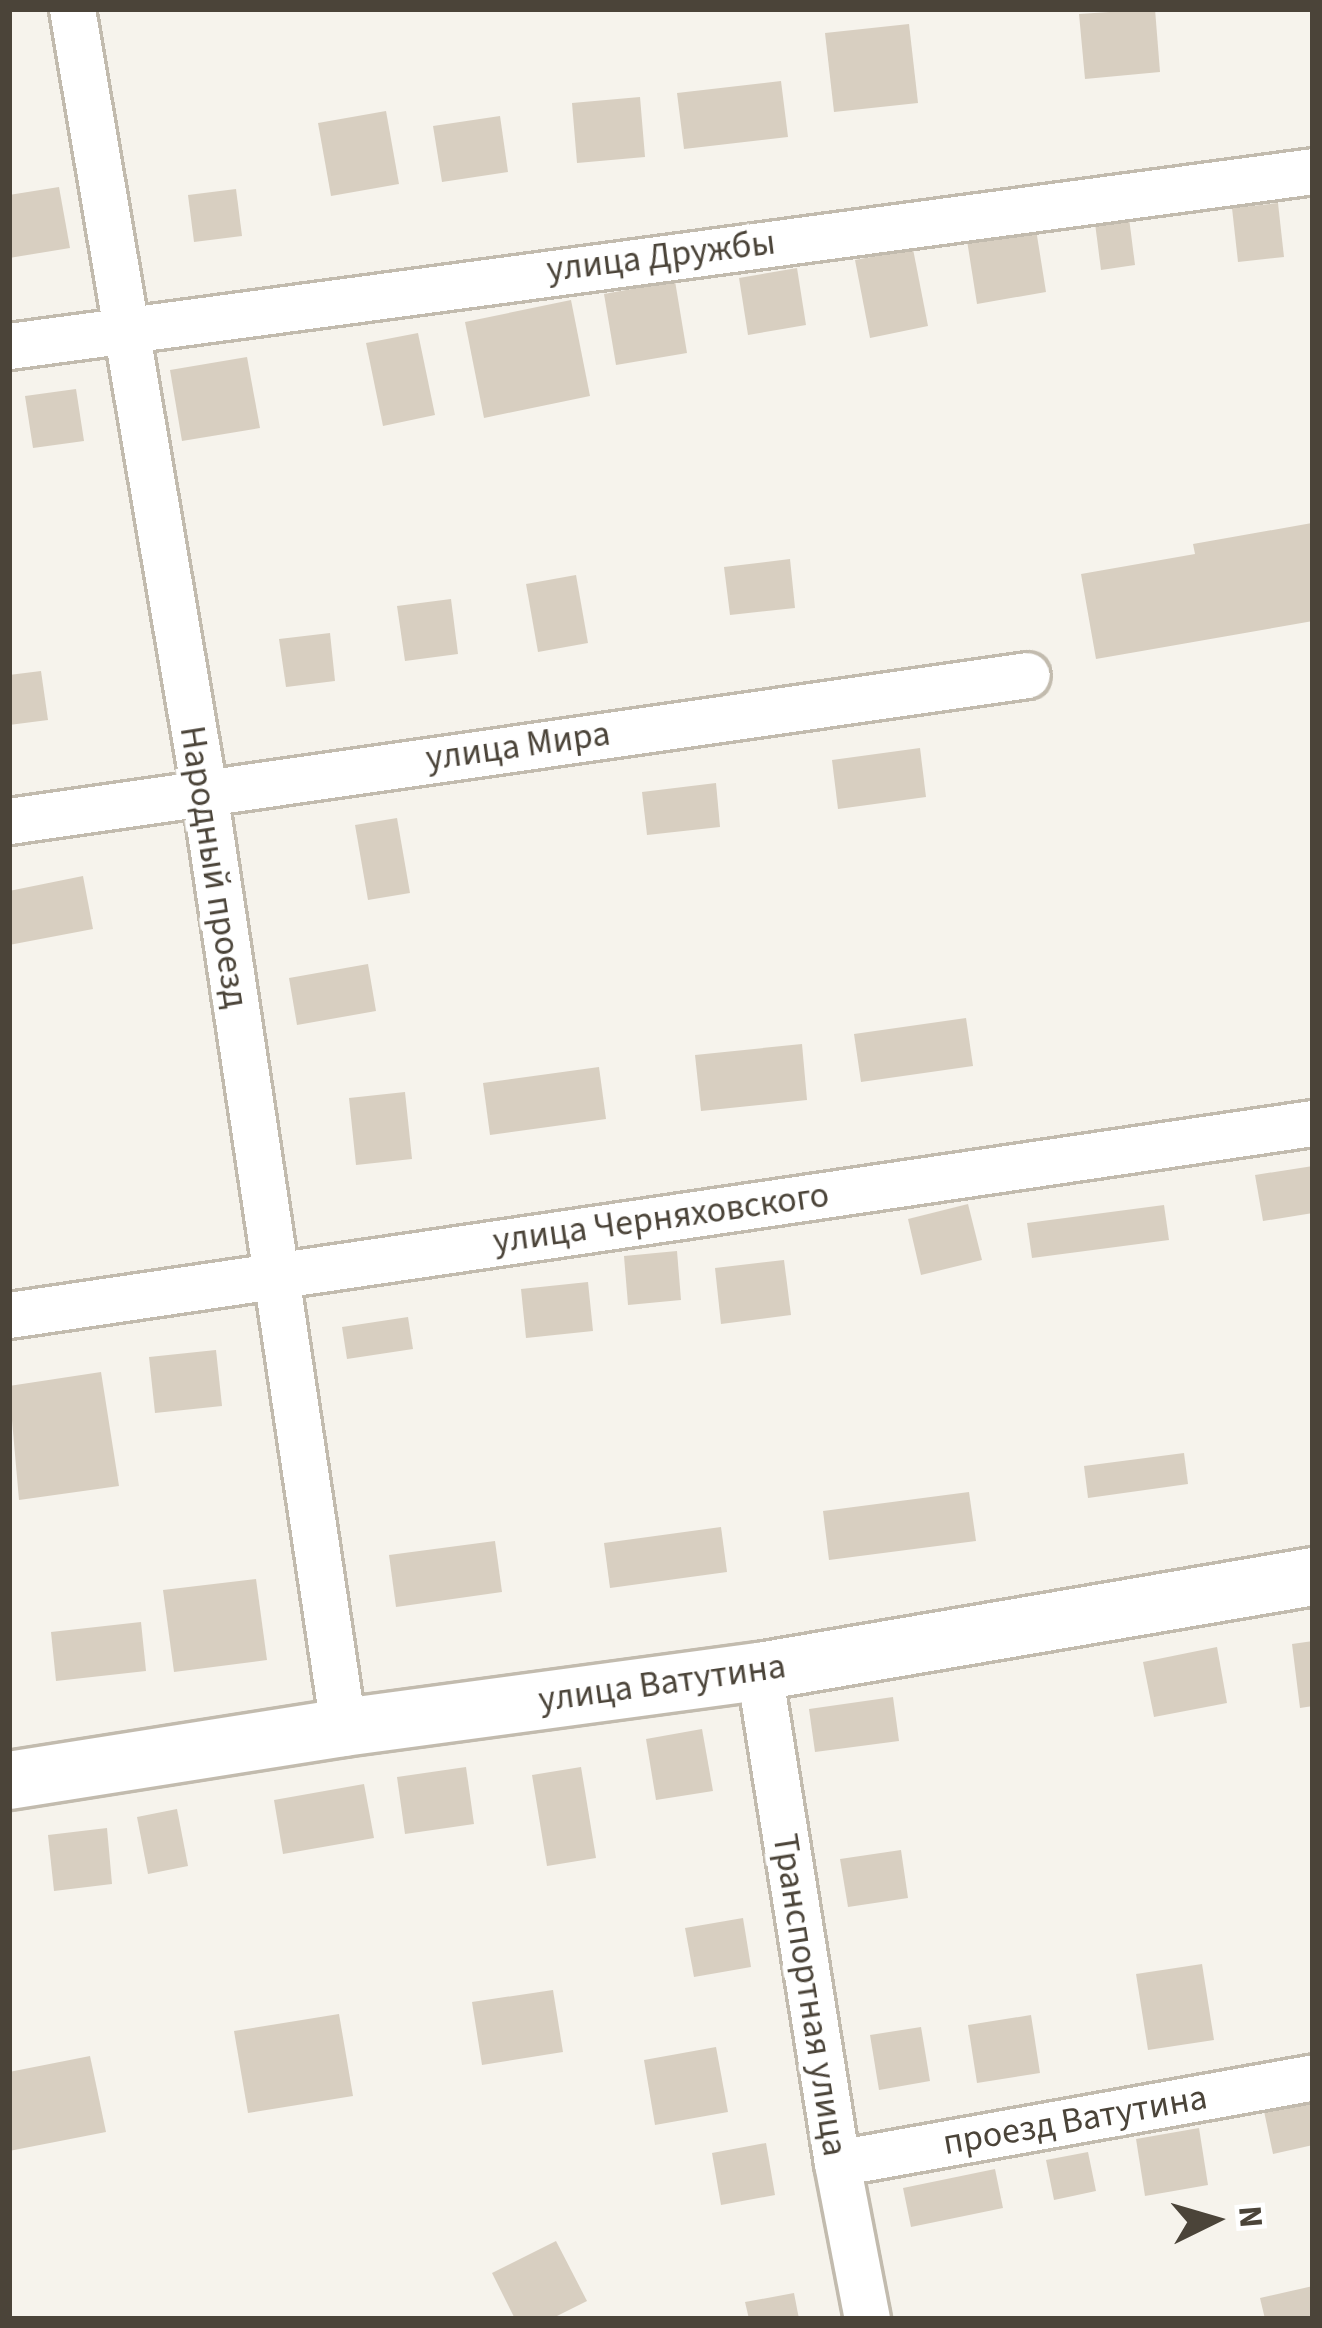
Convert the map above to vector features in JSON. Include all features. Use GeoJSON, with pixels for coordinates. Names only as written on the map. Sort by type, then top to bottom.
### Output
{"type":"FeatureCollection","features":[{"type":"Feature","properties":{"kind":"street","name":"Народный проезд"},"geometry":{"type":"LineString","coordinates":[[72,9],[204,791],[343,1727]]}},
{"type":"Feature","properties":{"kind":"street","name":"улица Дружбы"},"geometry":{"type":"LineString","coordinates":[[9,346],[123,327],[1313,171]]}},
{"type":"Feature","properties":{"kind":"street","name":"улица Мира"},"geometry":{"type":"LineString","coordinates":[[9,821],[1027,674]]}},
{"type":"Feature","properties":{"kind":"street","name":"улица Черняховского"},"geometry":{"type":"LineString","coordinates":[[9,1315],[1313,1123]]}},
{"type":"Feature","properties":{"kind":"street","name":"улица Ватутина"},"geometry":{"type":"LineString","coordinates":[[9,1780],[343,1727],[759,1671],[1313,1576]]}},
{"type":"Feature","properties":{"kind":"street","name":"Транспортная улица"},"geometry":{"type":"LineString","coordinates":[[759,1671],[836,2163],[867,2319]]}},
{"type":"Feature","properties":{"kind":"street","name":"проезд Ватутина"},"geometry":{"type":"LineString","coordinates":[[836,2163],[1313,2077]]}},
{"type":"Feature","properties":{"kind":"building"},"geometry":{"type":"Polygon","coordinates":[[[1155,9],[1160,72],[1085,79],[1079,14],[1155,9]]]}},
{"type":"Feature","properties":{"kind":"building"},"geometry":{"type":"Polygon","coordinates":[[[909,24],[918,103],[834,112],[825,33],[909,24]]]}},
{"type":"Feature","properties":{"kind":"building"},"geometry":{"type":"Polygon","coordinates":[[[781,81],[788,137],[684,149],[677,93],[781,81]]]}},
{"type":"Feature","properties":{"kind":"building"},"geometry":{"type":"Polygon","coordinates":[[[640,97],[645,157],[577,163],[572,103],[640,97]]]}},
{"type":"Feature","properties":{"kind":"building"},"geometry":{"type":"Polygon","coordinates":[[[386,111],[399,184],[331,196],[318,123],[386,111]]]}},
{"type":"Feature","properties":{"kind":"building"},"geometry":{"type":"Polygon","coordinates":[[[500,116],[508,172],[442,182],[433,126],[500,116]]]}},
{"type":"Feature","properties":{"kind":"building"},"geometry":{"type":"Polygon","coordinates":[[[59,187],[70,248],[9,258],[9,195],[59,187]]]}},
{"type":"Feature","properties":{"kind":"building"},"geometry":{"type":"Polygon","coordinates":[[[236,189],[242,236],[194,242],[188,195],[236,189]]]}},
{"type":"Feature","properties":{"kind":"building"},"geometry":{"type":"Polygon","coordinates":[[[1278,203],[1284,257],[1238,262],[1232,208],[1278,203]]]}},
{"type":"Feature","properties":{"kind":"building"},"geometry":{"type":"Polygon","coordinates":[[[1129,218],[1135,265],[1101,270],[1095,223],[1129,218]]]}},
{"type":"Feature","properties":{"kind":"building"},"geometry":{"type":"Polygon","coordinates":[[[1035,223],[1046,292],[977,304],[966,234],[1035,223]]]}},
{"type":"Feature","properties":{"kind":"building"},"geometry":{"type":"Polygon","coordinates":[[[913,249],[928,326],[870,338],[855,260],[913,249]]]}},
{"type":"Feature","properties":{"kind":"building"},"geometry":{"type":"Polygon","coordinates":[[[797,268],[806,325],[748,335],[739,278],[797,268]]]}},
{"type":"Feature","properties":{"kind":"building"},"geometry":{"type":"Polygon","coordinates":[[[675,281],[687,353],[616,365],[604,294],[675,281]]]}},
{"type":"Feature","properties":{"kind":"building"},"geometry":{"type":"Polygon","coordinates":[[[571,300],[590,396],[484,418],[465,322],[571,300]]]}},
{"type":"Feature","properties":{"kind":"building"},"geometry":{"type":"Polygon","coordinates":[[[418,333],[435,415],[383,426],[366,343],[418,333]]]}},
{"type":"Feature","properties":{"kind":"building"},"geometry":{"type":"Polygon","coordinates":[[[247,357],[260,428],[182,441],[170,370],[247,357]]]}},
{"type":"Feature","properties":{"kind":"building"},"geometry":{"type":"Polygon","coordinates":[[[76,389],[84,441],[33,448],[25,396],[76,389]]]}},
{"type":"Feature","properties":{"kind":"building"},"geometry":{"type":"Polygon","coordinates":[[[1312,523],[1313,621],[1096,659],[1081,574],[1195,554],[1193,544],[1312,523]]]}},
{"type":"Feature","properties":{"kind":"building"},"geometry":{"type":"Polygon","coordinates":[[[790,559],[795,608],[730,615],[724,567],[790,559]]]}},
{"type":"Feature","properties":{"kind":"building"},"geometry":{"type":"Polygon","coordinates":[[[576,575],[588,643],[538,652],[526,584],[576,575]]]}},
{"type":"Feature","properties":{"kind":"building"},"geometry":{"type":"Polygon","coordinates":[[[451,599],[458,654],[405,661],[397,606],[451,599]]]}},
{"type":"Feature","properties":{"kind":"building"},"geometry":{"type":"Polygon","coordinates":[[[330,633],[335,681],[286,687],[279,639],[330,633]]]}},
{"type":"Feature","properties":{"kind":"building"},"geometry":{"type":"Polygon","coordinates":[[[41,671],[48,720],[9,725],[9,675],[41,671]]]}},
{"type":"Feature","properties":{"kind":"building"},"geometry":{"type":"Polygon","coordinates":[[[920,748],[926,797],[838,809],[832,760],[920,748]]]}},
{"type":"Feature","properties":{"kind":"building"},"geometry":{"type":"Polygon","coordinates":[[[716,783],[720,827],[647,835],[642,792],[716,783]]]}},
{"type":"Feature","properties":{"kind":"building"},"geometry":{"type":"Polygon","coordinates":[[[397,818],[410,893],[368,900],[355,825],[397,818]]]}},
{"type":"Feature","properties":{"kind":"building"},"geometry":{"type":"Polygon","coordinates":[[[83,876],[93,929],[9,945],[9,891],[83,876]]]}},
{"type":"Feature","properties":{"kind":"building"},"geometry":{"type":"Polygon","coordinates":[[[368,964],[376,1011],[297,1025],[289,978],[368,964]]]}},
{"type":"Feature","properties":{"kind":"building"},"geometry":{"type":"Polygon","coordinates":[[[966,1018],[973,1066],[861,1082],[854,1034],[966,1018]]]}},
{"type":"Feature","properties":{"kind":"building"},"geometry":{"type":"Polygon","coordinates":[[[802,1044],[807,1100],[701,1111],[695,1055],[802,1044]]]}},
{"type":"Feature","properties":{"kind":"building"},"geometry":{"type":"Polygon","coordinates":[[[599,1067],[606,1119],[490,1135],[483,1083],[599,1067]]]}},
{"type":"Feature","properties":{"kind":"building"},"geometry":{"type":"Polygon","coordinates":[[[405,1092],[412,1159],[356,1165],[349,1098],[405,1092]]]}},
{"type":"Feature","properties":{"kind":"building"},"geometry":{"type":"Polygon","coordinates":[[[1313,1166],[1313,1213],[1263,1221],[1255,1175],[1313,1166]]]}},
{"type":"Feature","properties":{"kind":"building"},"geometry":{"type":"Polygon","coordinates":[[[968,1204],[982,1260],[921,1275],[908,1219],[968,1204]]]}},
{"type":"Feature","properties":{"kind":"building"},"geometry":{"type":"Polygon","coordinates":[[[1164,1205],[1169,1240],[1032,1258],[1027,1223],[1164,1205]]]}},
{"type":"Feature","properties":{"kind":"building"},"geometry":{"type":"Polygon","coordinates":[[[677,1251],[681,1300],[628,1305],[624,1256],[677,1251]]]}},
{"type":"Feature","properties":{"kind":"building"},"geometry":{"type":"Polygon","coordinates":[[[784,1260],[791,1315],[721,1324],[715,1268],[784,1260]]]}},
{"type":"Feature","properties":{"kind":"building"},"geometry":{"type":"Polygon","coordinates":[[[588,1282],[593,1331],[526,1338],[521,1289],[588,1282]]]}},
{"type":"Feature","properties":{"kind":"building"},"geometry":{"type":"Polygon","coordinates":[[[408,1317],[413,1349],[347,1359],[342,1327],[408,1317]]]}},
{"type":"Feature","properties":{"kind":"building"},"geometry":{"type":"Polygon","coordinates":[[[216,1350],[222,1406],[155,1413],[149,1357],[216,1350]]]}},
{"type":"Feature","properties":{"kind":"building"},"geometry":{"type":"Polygon","coordinates":[[[101,1372],[119,1486],[19,1500],[9,1386],[101,1372]]]}},
{"type":"Feature","properties":{"kind":"building"},"geometry":{"type":"Polygon","coordinates":[[[1184,1453],[1188,1484],[1088,1498],[1084,1466],[1184,1453]]]}},
{"type":"Feature","properties":{"kind":"building"},"geometry":{"type":"Polygon","coordinates":[[[969,1492],[976,1541],[829,1560],[823,1511],[969,1492]]]}},
{"type":"Feature","properties":{"kind":"building"},"geometry":{"type":"Polygon","coordinates":[[[721,1527],[727,1572],[610,1588],[604,1543],[721,1527]]]}},
{"type":"Feature","properties":{"kind":"building"},"geometry":{"type":"Polygon","coordinates":[[[495,1541],[502,1592],[396,1607],[389,1555],[495,1541]]]}},
{"type":"Feature","properties":{"kind":"building"},"geometry":{"type":"Polygon","coordinates":[[[256,1579],[267,1660],[174,1672],[163,1590],[256,1579]]]}},
{"type":"Feature","properties":{"kind":"building"},"geometry":{"type":"Polygon","coordinates":[[[141,1622],[146,1671],[56,1681],[51,1632],[141,1622]]]}},
{"type":"Feature","properties":{"kind":"building"},"geometry":{"type":"Polygon","coordinates":[[[1313,1641],[1313,1706],[1300,1708],[1292,1644],[1313,1641]]]}},
{"type":"Feature","properties":{"kind":"building"},"geometry":{"type":"Polygon","coordinates":[[[1217,1647],[1227,1703],[1154,1717],[1143,1662],[1217,1647]]]}},
{"type":"Feature","properties":{"kind":"building"},"geometry":{"type":"Polygon","coordinates":[[[893,1697],[899,1741],[815,1752],[809,1709],[893,1697]]]}},
{"type":"Feature","properties":{"kind":"building"},"geometry":{"type":"Polygon","coordinates":[[[702,1729],[713,1791],[656,1800],[646,1739],[702,1729]]]}},
{"type":"Feature","properties":{"kind":"building"},"geometry":{"type":"Polygon","coordinates":[[[466,1767],[474,1824],[405,1834],[397,1777],[466,1767]]]}},
{"type":"Feature","properties":{"kind":"building"},"geometry":{"type":"Polygon","coordinates":[[[581,1767],[596,1858],[547,1866],[532,1775],[581,1767]]]}},
{"type":"Feature","properties":{"kind":"building"},"geometry":{"type":"Polygon","coordinates":[[[364,1784],[374,1838],[283,1854],[274,1800],[364,1784]]]}},
{"type":"Feature","properties":{"kind":"building"},"geometry":{"type":"Polygon","coordinates":[[[177,1809],[188,1866],[148,1874],[137,1817],[177,1809]]]}},
{"type":"Feature","properties":{"kind":"building"},"geometry":{"type":"Polygon","coordinates":[[[107,1828],[112,1884],[54,1891],[48,1835],[107,1828]]]}},
{"type":"Feature","properties":{"kind":"building"},"geometry":{"type":"Polygon","coordinates":[[[901,1850],[908,1898],[848,1907],[840,1859],[901,1850]]]}},
{"type":"Feature","properties":{"kind":"building"},"geometry":{"type":"Polygon","coordinates":[[[743,1918],[751,1967],[694,1977],[685,1928],[743,1918]]]}},
{"type":"Feature","properties":{"kind":"building"},"geometry":{"type":"Polygon","coordinates":[[[1202,1964],[1214,2040],[1148,2050],[1136,1974],[1202,1964]]]}},
{"type":"Feature","properties":{"kind":"building"},"geometry":{"type":"Polygon","coordinates":[[[553,1990],[563,2052],[482,2065],[472,2002],[553,1990]]]}},
{"type":"Feature","properties":{"kind":"building"},"geometry":{"type":"Polygon","coordinates":[[[339,2014],[353,2096],[248,2113],[234,2031],[339,2014]]]}},
{"type":"Feature","properties":{"kind":"building"},"geometry":{"type":"Polygon","coordinates":[[[1031,2015],[1040,2073],[977,2083],[968,2025],[1031,2015]]]}},
{"type":"Feature","properties":{"kind":"building"},"geometry":{"type":"Polygon","coordinates":[[[921,2027],[930,2081],[879,2090],[870,2035],[921,2027]]]}},
{"type":"Feature","properties":{"kind":"building"},"geometry":{"type":"Polygon","coordinates":[[[716,2047],[728,2112],[655,2125],[644,2060],[716,2047]]]}},
{"type":"Feature","properties":{"kind":"building"},"geometry":{"type":"Polygon","coordinates":[[[90,2056],[106,2132],[9,2151],[9,2072],[90,2056]]]}},
{"type":"Feature","properties":{"kind":"building"},"geometry":{"type":"Polygon","coordinates":[[[1313,2100],[1313,2145],[1273,2154],[1264,2111],[1313,2100]]]}},
{"type":"Feature","properties":{"kind":"building"},"geometry":{"type":"Polygon","coordinates":[[[1199,2128],[1208,2185],[1145,2196],[1136,2139],[1199,2128]]]}},
{"type":"Feature","properties":{"kind":"building"},"geometry":{"type":"Polygon","coordinates":[[[766,2143],[775,2195],[721,2205],[712,2153],[766,2143]]]}},
{"type":"Feature","properties":{"kind":"building"},"geometry":{"type":"Polygon","coordinates":[[[1088,2152],[1096,2191],[1054,2200],[1046,2160],[1088,2152]]]}},
{"type":"Feature","properties":{"kind":"building"},"geometry":{"type":"Polygon","coordinates":[[[995,2169],[1003,2208],[911,2227],[903,2188],[995,2169]]]}},
{"type":"Feature","properties":{"kind":"building"},"geometry":{"type":"Polygon","coordinates":[[[556,2241],[587,2301],[551,2319],[515,2319],[492,2273],[556,2241]]]}},
{"type":"Feature","properties":{"kind":"building"},"geometry":{"type":"Polygon","coordinates":[[[1313,2286],[1313,2319],[1265,2319],[1260,2298],[1313,2286]]]}},
{"type":"Feature","properties":{"kind":"building"},"geometry":{"type":"Polygon","coordinates":[[[794,2293],[799,2319],[749,2319],[745,2302],[794,2293]]]}}]}
